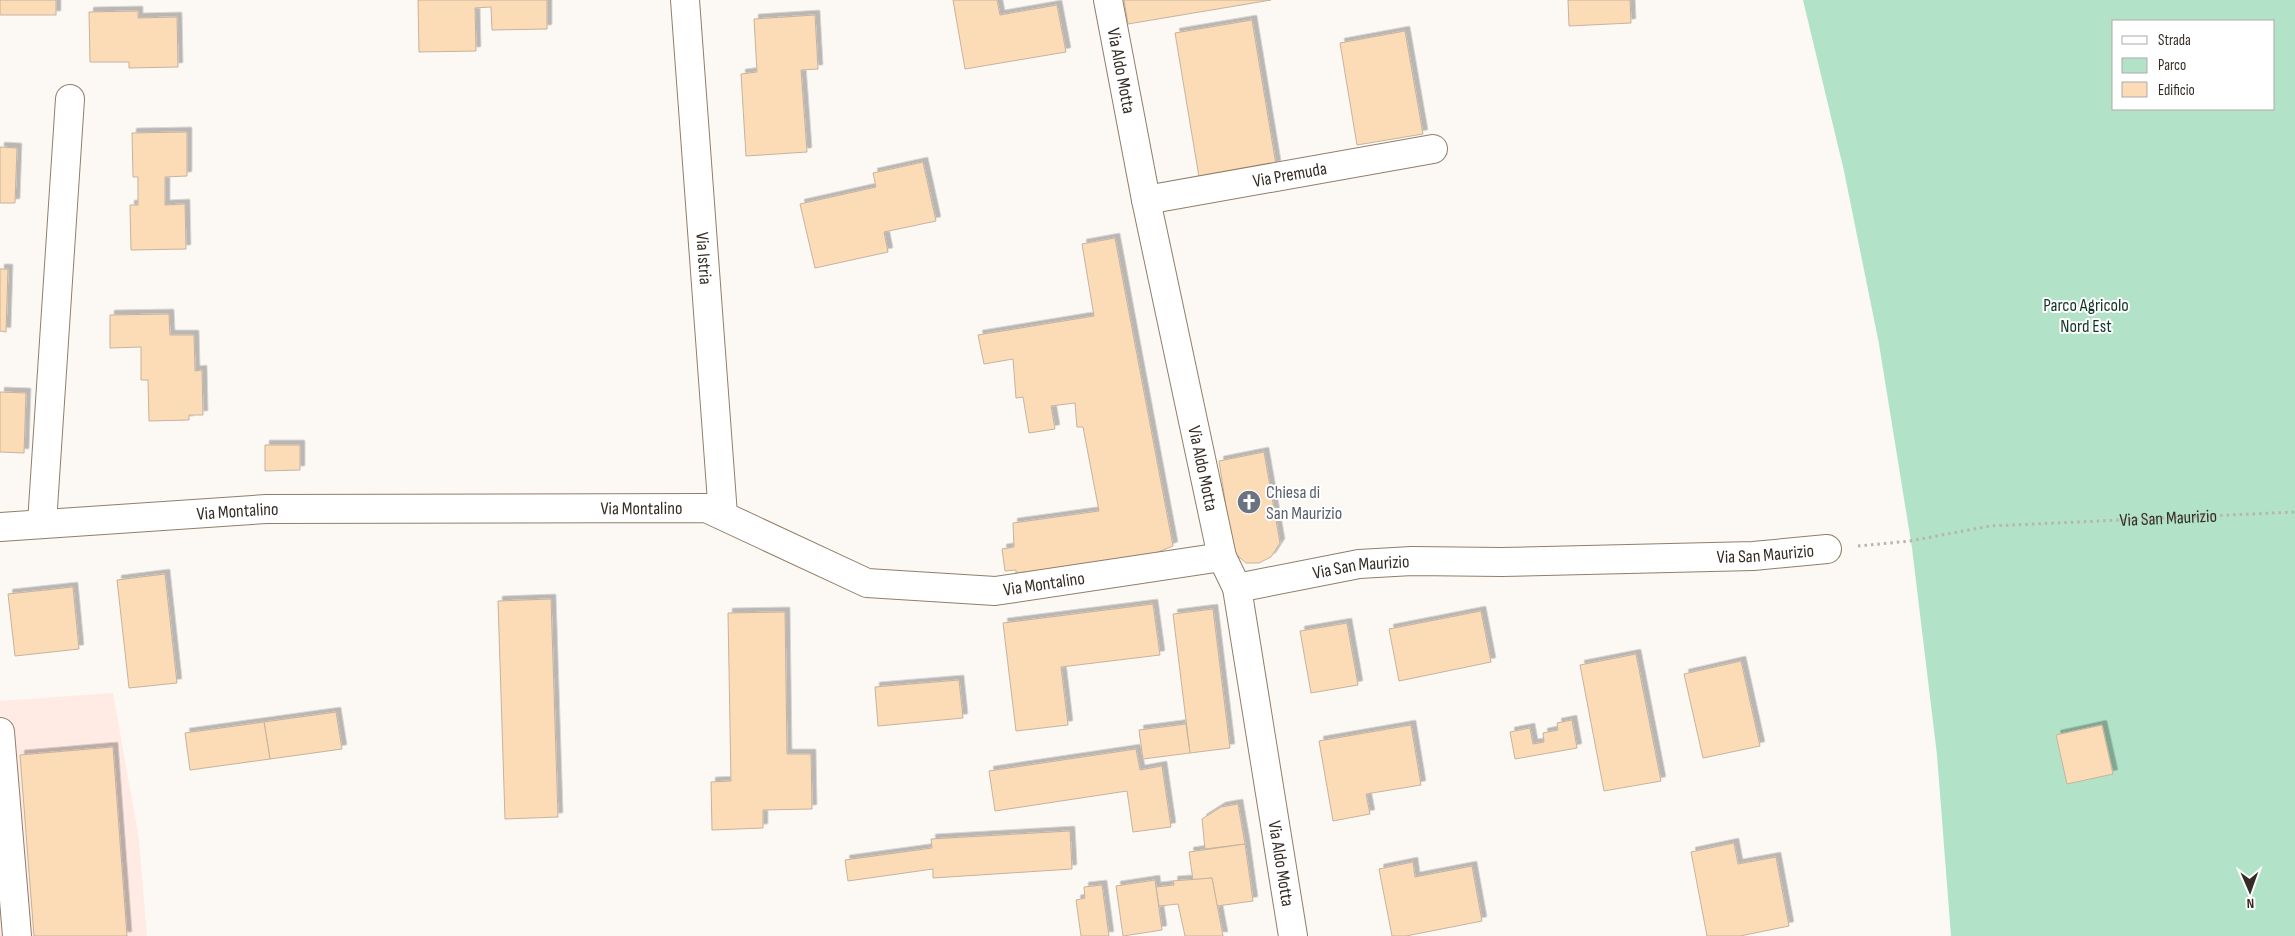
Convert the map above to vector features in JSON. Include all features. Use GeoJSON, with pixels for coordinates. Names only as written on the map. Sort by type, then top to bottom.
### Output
{"type":"FeatureCollection","features":[{"type":"Feature","properties":{"kind":"street","name":"Via Istria"},"geometry":{"type":"LineString","coordinates":[[684,0],[723,515]]}},
{"type":"Feature","properties":{"kind":"street","name":"Via Aldo Motta"},"geometry":{"type":"LineString","coordinates":[[1108,0],[1146,200],[1222,557],[1237,588],[1293,936]]}},
{"type":"Feature","properties":{"kind":"street"},"geometry":{"type":"LineString","coordinates":[[42,523],[70,99]]}},
{"type":"Feature","properties":{"kind":"street","name":"Via Premuda"},"geometry":{"type":"LineString","coordinates":[[1146,200],[1433,149]]}},
{"type":"Feature","properties":{"kind":"street","name":"Via Montalino"},"geometry":{"type":"LineString","coordinates":[[0,527],[266,509],[706,508],[867,583],[995,591],[1222,557]]}},
{"type":"Feature","properties":{"kind":"street","name":"Via San Maurizio"},"geometry":{"type":"LineString","coordinates":[[1237,588],[1359,564],[1412,561],[1502,562],[1753,556],[1827,549]]}},
{"type":"Feature","properties":{"kind":"street"},"geometry":{"type":"LineString","coordinates":[[0,732],[17,936]]}},
{"type":"Feature","properties":{"kind":"path","name":"Via San Maurizio"},"geometry":{"type":"LineString","coordinates":[[1827,549],[1910,541],[1990,526],[2295,512]]}},
{"type":"Feature","properties":{"kind":"shaded area"},"geometry":{"type":"Polygon","coordinates":[[[113,693],[139,840],[147,936],[0,936],[0,701],[113,693]]]}},
{"type":"Feature","properties":{"kind":"green space","name":"Parco Agricolo Nord Est"},"geometry":{"type":"Polygon","coordinates":[[[1803,0],[2295,0],[2295,936],[1951,936],[1937,755],[1912,548],[1879,344],[1844,171],[1803,0]]]}},
{"type":"Feature","properties":{"kind":"building"},"geometry":{"type":"Polygon","coordinates":[[[0,0],[56,0],[56,15],[0,15],[0,0]]]}},
{"type":"Feature","properties":{"kind":"building"},"geometry":{"type":"Polygon","coordinates":[[[418,0],[547,0],[547,29],[492,30],[491,7],[475,8],[476,51],[419,52],[418,0]]]}},
{"type":"Feature","properties":{"kind":"building"},"geometry":{"type":"Polygon","coordinates":[[[953,0],[997,0],[1000,15],[1057,5],[1066,52],[965,69],[953,0]]]}},
{"type":"Feature","properties":{"kind":"building"},"geometry":{"type":"Polygon","coordinates":[[[1124,0],[1271,0],[1128,24],[1124,0]]]}},
{"type":"Feature","properties":{"kind":"building"},"geometry":{"type":"Polygon","coordinates":[[[1568,0],[1630,0],[1631,23],[1569,26],[1568,0]]]}},
{"type":"Feature","properties":{"kind":"building"},"geometry":{"type":"Polygon","coordinates":[[[138,11],[138,18],[177,17],[178,67],[129,68],[129,62],[90,62],[89,12],[138,11]]]}},
{"type":"Feature","properties":{"kind":"building"},"geometry":{"type":"Polygon","coordinates":[[[815,15],[818,69],[801,70],[807,152],[746,156],[741,74],[757,72],[754,19],[815,15]]]}},
{"type":"Feature","properties":{"kind":"building"},"geometry":{"type":"Polygon","coordinates":[[[1252,20],[1276,165],[1199,177],[1175,33],[1252,20]]]}},
{"type":"Feature","properties":{"kind":"building"},"geometry":{"type":"Polygon","coordinates":[[[1405,31],[1423,134],[1357,145],[1340,43],[1405,31]]]}},
{"type":"Feature","properties":{"kind":"building"},"geometry":{"type":"Polygon","coordinates":[[[187,132],[187,176],[165,177],[165,205],[185,204],[186,249],[131,250],[130,205],[138,205],[138,177],[133,177],[132,133],[187,132]]]}},
{"type":"Feature","properties":{"kind":"building"},"geometry":{"type":"Polygon","coordinates":[[[0,147],[17,148],[15,203],[0,203],[0,147]]]}},
{"type":"Feature","properties":{"kind":"building"},"geometry":{"type":"Polygon","coordinates":[[[923,162],[936,221],[884,232],[888,252],[815,268],[800,204],[876,187],[873,173],[923,162]]]}},
{"type":"Feature","properties":{"kind":"building"},"geometry":{"type":"Polygon","coordinates":[[[1115,238],[1173,546],[1141,559],[1016,573],[1016,570],[1005,571],[1002,549],[1014,547],[1013,523],[1099,511],[1083,427],[1077,427],[1075,403],[1051,406],[1055,429],[1029,433],[1023,397],[1016,398],[1013,359],[984,364],[978,335],[1094,316],[1082,244],[1115,238]]]}},
{"type":"Feature","properties":{"kind":"building"},"geometry":{"type":"Polygon","coordinates":[[[0,269],[8,269],[6,332],[0,331],[0,269]]]}},
{"type":"Feature","properties":{"kind":"building"},"geometry":{"type":"Polygon","coordinates":[[[169,314],[170,335],[194,335],[195,371],[202,370],[203,415],[189,415],[189,420],[149,421],[148,380],[141,380],[141,347],[110,348],[110,315],[169,314]]]}},
{"type":"Feature","properties":{"kind":"building"},"geometry":{"type":"Polygon","coordinates":[[[0,392],[26,393],[24,453],[0,452],[0,392]]]}},
{"type":"Feature","properties":{"kind":"building"},"geometry":{"type":"Polygon","coordinates":[[[265,445],[300,445],[300,470],[265,471],[265,445]]]}},
{"type":"Feature","properties":{"kind":"building","name":"Chiesa di San Maurizio"},"geometry":{"type":"Polygon","coordinates":[[[1264,452],[1280,543],[1271,557],[1259,563],[1246,563],[1233,552],[1219,461],[1264,452]]]}},
{"type":"Feature","properties":{"kind":"building"},"geometry":{"type":"Polygon","coordinates":[[[165,574],[177,683],[129,688],[117,580],[165,574]]]}},
{"type":"Feature","properties":{"kind":"building"},"geometry":{"type":"Polygon","coordinates":[[[73,587],[79,649],[15,656],[8,594],[73,587]]]}},
{"type":"Feature","properties":{"kind":"building"},"geometry":{"type":"Polygon","coordinates":[[[551,599],[558,817],[505,819],[498,601],[551,599]]]}},
{"type":"Feature","properties":{"kind":"building"},"geometry":{"type":"Polygon","coordinates":[[[1153,604],[1160,655],[1061,667],[1068,725],[1016,731],[1003,623],[1153,604]]]}},
{"type":"Feature","properties":{"kind":"building"},"geometry":{"type":"Polygon","coordinates":[[[1213,609],[1230,748],[1190,753],[1173,614],[1213,609]]]}},
{"type":"Feature","properties":{"kind":"building"},"geometry":{"type":"Polygon","coordinates":[[[1481,611],[1491,662],[1399,681],[1389,629],[1481,611]]]}},
{"type":"Feature","properties":{"kind":"building"},"geometry":{"type":"Polygon","coordinates":[[[785,612],[787,754],[811,754],[812,809],[763,810],[763,828],[712,830],[711,782],[731,781],[728,613],[785,612]]]}},
{"type":"Feature","properties":{"kind":"building"},"geometry":{"type":"Polygon","coordinates":[[[1347,623],[1358,685],[1311,693],[1300,631],[1347,623]]]}},
{"type":"Feature","properties":{"kind":"building"},"geometry":{"type":"Polygon","coordinates":[[[1636,654],[1661,781],[1604,791],[1580,665],[1636,654]]]}},
{"type":"Feature","properties":{"kind":"building"},"geometry":{"type":"Polygon","coordinates":[[[1741,661],[1760,746],[1703,758],[1684,674],[1741,661]]]}},
{"type":"Feature","properties":{"kind":"building"},"geometry":{"type":"Polygon","coordinates":[[[959,680],[963,718],[878,726],[875,687],[959,680]]]}},
{"type":"Feature","properties":{"kind":"building"},"geometry":{"type":"Polygon","coordinates":[[[336,712],[342,749],[270,759],[264,722],[336,712]]]}},
{"type":"Feature","properties":{"kind":"building"},"geometry":{"type":"Polygon","coordinates":[[[1572,720],[1577,748],[1515,759],[1510,732],[1530,728],[1533,744],[1544,742],[1543,733],[1558,730],[1557,723],[1572,720]]]}},
{"type":"Feature","properties":{"kind":"building"},"geometry":{"type":"Polygon","coordinates":[[[264,722],[270,759],[190,770],[185,733],[264,722]]]}},
{"type":"Feature","properties":{"kind":"building"},"geometry":{"type":"Polygon","coordinates":[[[1186,724],[1190,753],[1143,759],[1139,730],[1186,724]]]}},
{"type":"Feature","properties":{"kind":"building"},"geometry":{"type":"Polygon","coordinates":[[[1411,725],[1421,785],[1366,794],[1370,814],[1333,821],[1319,741],[1411,725]]]}},
{"type":"Feature","properties":{"kind":"building"},"geometry":{"type":"Polygon","coordinates":[[[2102,725],[2113,774],[2067,784],[2056,735],[2102,725]]]}},
{"type":"Feature","properties":{"kind":"building"},"geometry":{"type":"Polygon","coordinates":[[[113,747],[127,936],[34,936],[20,755],[113,747]]]}},
{"type":"Feature","properties":{"kind":"building"},"geometry":{"type":"Polygon","coordinates":[[[1136,749],[1140,770],[1162,766],[1171,827],[1133,832],[1127,791],[995,811],[989,771],[1136,749]]]}},
{"type":"Feature","properties":{"kind":"building"},"geometry":{"type":"Polygon","coordinates":[[[1238,804],[1245,844],[1205,849],[1202,819],[1221,807],[1238,804]]]}},
{"type":"Feature","properties":{"kind":"building"},"geometry":{"type":"Polygon","coordinates":[[[1070,831],[1072,869],[933,878],[933,869],[848,881],[845,860],[932,848],[931,839],[1070,831]]]}},
{"type":"Feature","properties":{"kind":"building"},"geometry":{"type":"Polygon","coordinates":[[[1734,843],[1738,864],[1776,857],[1789,926],[1740,936],[1707,936],[1691,852],[1734,843]]]}},
{"type":"Feature","properties":{"kind":"building"},"geometry":{"type":"Polygon","coordinates":[[[1245,844],[1253,901],[1217,906],[1212,878],[1193,880],[1189,852],[1245,844]]]}},
{"type":"Feature","properties":{"kind":"building"},"geometry":{"type":"Polygon","coordinates":[[[1413,862],[1415,877],[1472,866],[1482,921],[1406,936],[1392,936],[1379,869],[1413,862]]]}},
{"type":"Feature","properties":{"kind":"building"},"geometry":{"type":"Polygon","coordinates":[[[1212,878],[1223,936],[1185,936],[1178,904],[1159,906],[1156,887],[1174,885],[1173,881],[1212,878]]]}},
{"type":"Feature","properties":{"kind":"building"},"geometry":{"type":"Polygon","coordinates":[[[1155,880],[1162,930],[1123,936],[1116,886],[1155,880]]]}},
{"type":"Feature","properties":{"kind":"building"},"geometry":{"type":"Polygon","coordinates":[[[1102,885],[1109,936],[1081,936],[1076,900],[1085,898],[1084,887],[1102,885]]]}},
{"type":"Feature","properties":{"kind":"place","name":"Chiesa di San Maurizio"},"geometry":{"type":"Point","coordinates":[1249,502]}}]}
